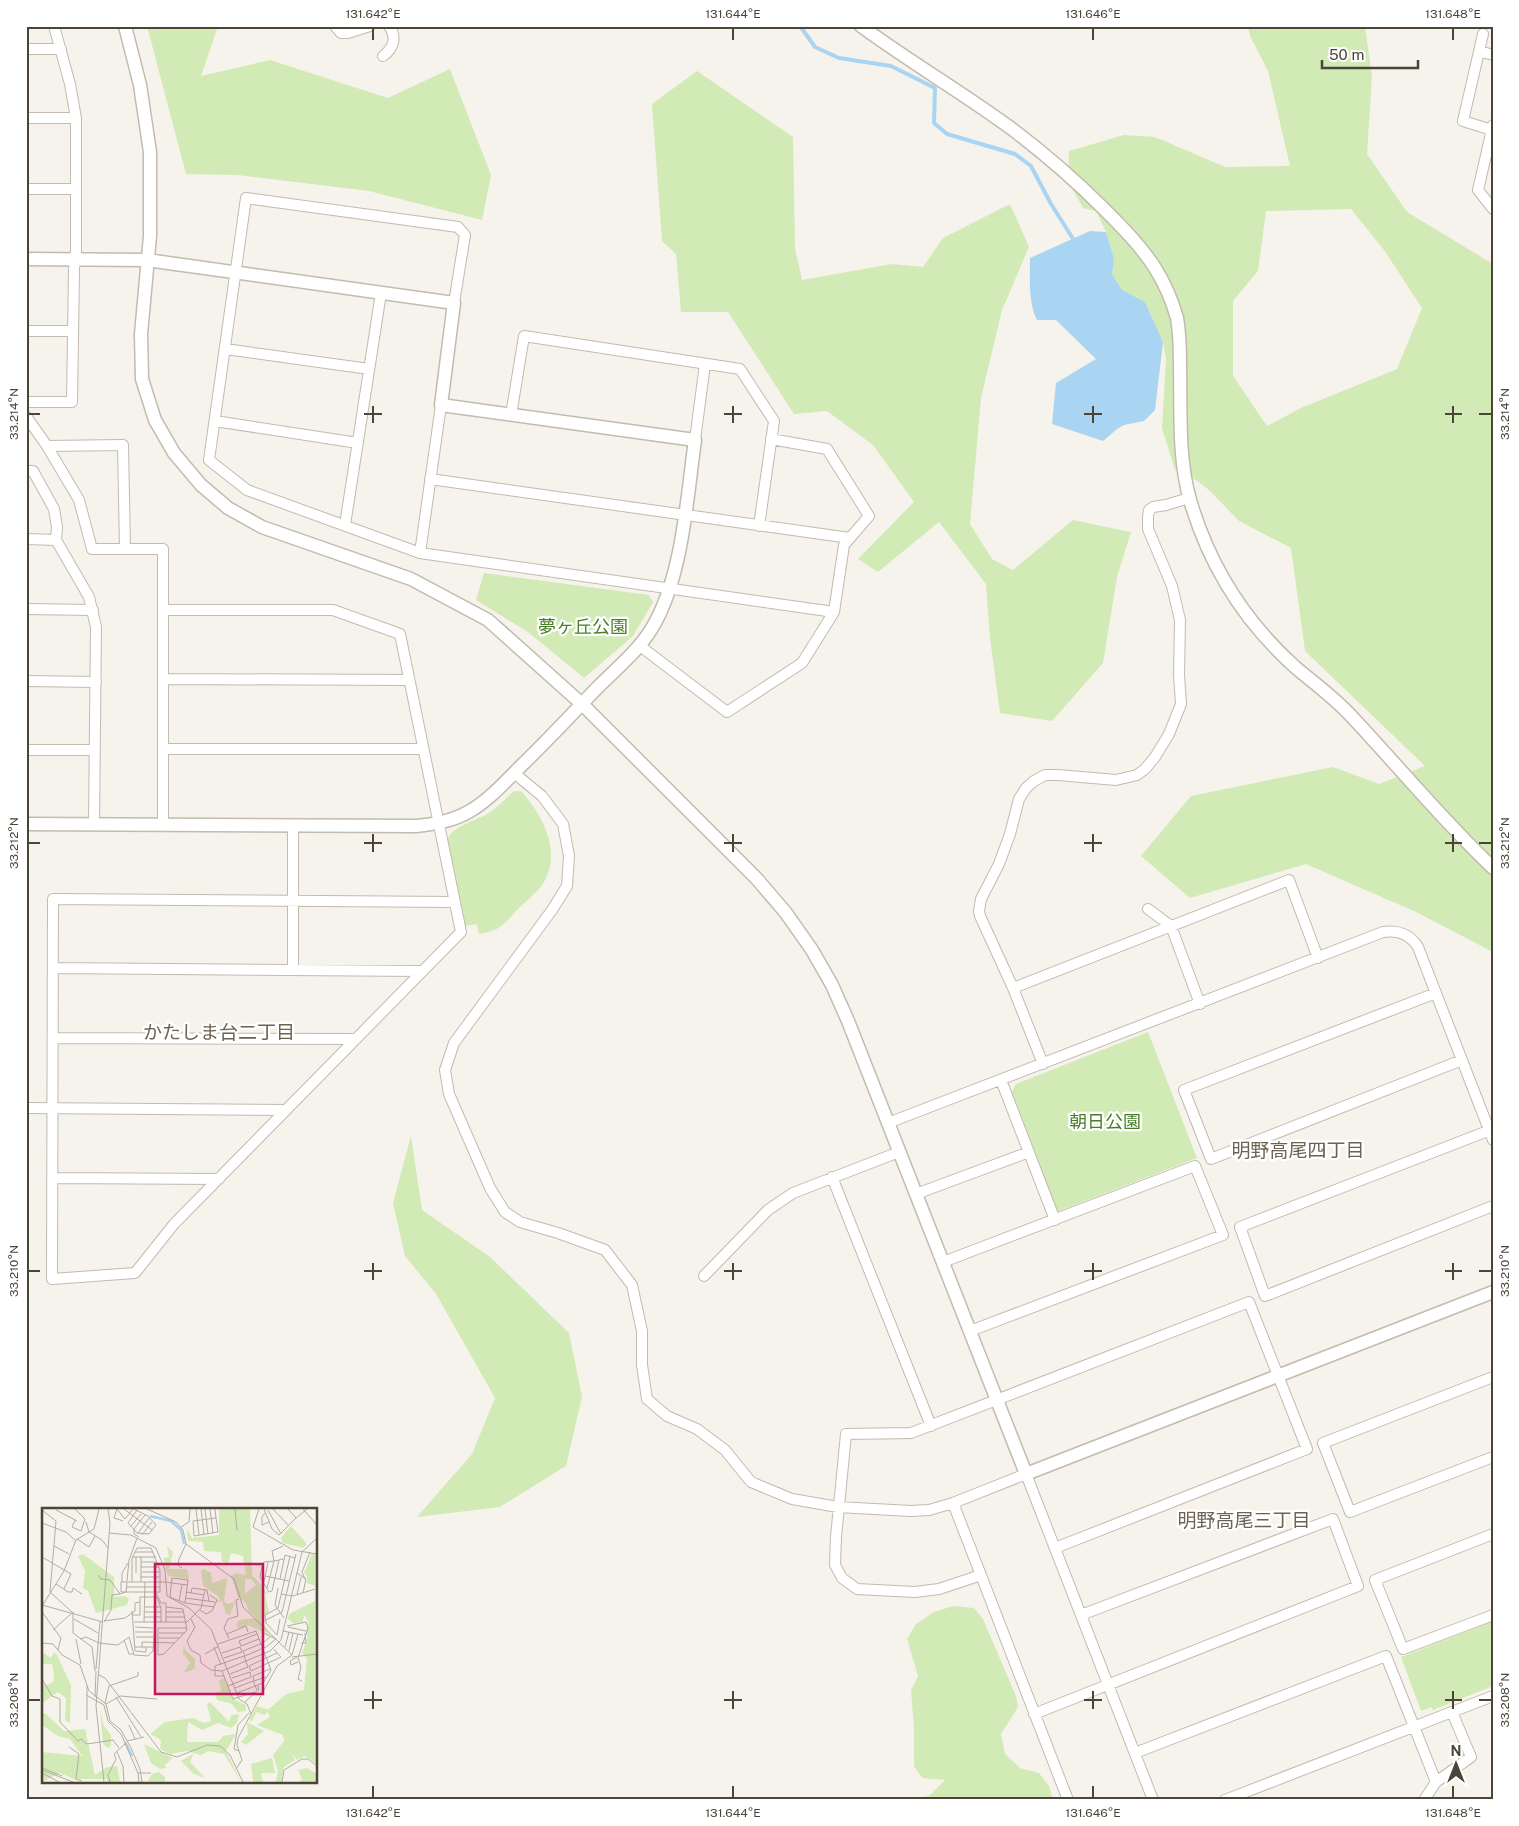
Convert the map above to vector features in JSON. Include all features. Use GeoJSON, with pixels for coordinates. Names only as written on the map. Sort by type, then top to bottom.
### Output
{"type":"FeatureCollection","features":[{"type":"Feature","properties":{"kind":"street"},"geometry":{"type":"LineString","coordinates":[[26,402],[72,402],[76,118],[70,84],[54,26]]}},
{"type":"Feature","properties":{"kind":"street"},"geometry":{"type":"LineString","coordinates":[[124,26],[140,85],[150,152],[150,236],[141,334],[142,379],[155,420],[174,453],[201,485],[228,508],[262,527],[411,579],[488,620],[583,705],[757,879],[786,913],[812,950],[832,985],[848,1021],[1153,1800]]}},
{"type":"Feature","properties":{"kind":"street"},"geometry":{"type":"LineString","coordinates":[[335,26],[341,33],[348,33],[370,26]]}},
{"type":"Feature","properties":{"kind":"street"},"geometry":{"type":"LineString","coordinates":[[383,56],[391,49],[393,44],[392,32],[388,26]]}},
{"type":"Feature","properties":{"kind":"street"},"geometry":{"type":"LineString","coordinates":[[861,26],[982,108],[1038,149],[1071,177],[1110,215],[1130,236],[1152,264],[1163,282],[1177,321],[1181,446],[1189,498],[1208,550],[1221,575],[1239,605],[1268,641],[1296,668],[1336,699],[1458,834],[1493,868]]}},
{"type":"Feature","properties":{"kind":"street"},"geometry":{"type":"LineString","coordinates":[[1483,34],[1463,121],[1492,127],[1478,190],[1493,209]]}},
{"type":"Feature","properties":{"kind":"street"},"geometry":{"type":"LineString","coordinates":[[26,49],[61,49]]}},
{"type":"Feature","properties":{"kind":"street"},"geometry":{"type":"LineString","coordinates":[[1479,51],[1493,55]]}},
{"type":"Feature","properties":{"kind":"street"},"geometry":{"type":"LineString","coordinates":[[26,118],[76,118]]}},
{"type":"Feature","properties":{"kind":"street"},"geometry":{"type":"LineString","coordinates":[[26,189],[76,189]]}},
{"type":"Feature","properties":{"kind":"street"},"geometry":{"type":"LineString","coordinates":[[420,553],[465,235],[458,227],[246,198],[209,460],[247,490],[420,553],[834,612]]}},
{"type":"Feature","properties":{"kind":"street"},"geometry":{"type":"LineString","coordinates":[[26,259],[147,260],[454,303]]}},
{"type":"Feature","properties":{"kind":"street"},"geometry":{"type":"LineString","coordinates":[[346,525],[381,293]]}},
{"type":"Feature","properties":{"kind":"street"},"geometry":{"type":"LineString","coordinates":[[26,331],[73,331]]}},
{"type":"Feature","properties":{"kind":"street"},"geometry":{"type":"LineString","coordinates":[[511,415],[524,336],[740,370],[774,421],[759,526]]}},
{"type":"Feature","properties":{"kind":"street"},"geometry":{"type":"LineString","coordinates":[[225,349],[369,369]]}},
{"type":"Feature","properties":{"kind":"street"},"geometry":{"type":"LineString","coordinates":[[26,824],[416,826],[438,823],[460,816],[478,806],[514,774],[640,646],[656,621],[676,564],[705,364]]}},
{"type":"Feature","properties":{"kind":"street"},"geometry":{"type":"LineString","coordinates":[[440,405],[695,440]]}},
{"type":"Feature","properties":{"kind":"street"},"geometry":{"type":"LineString","coordinates":[[26,416],[47,446],[79,500],[92,549],[163,548],[163,824]]}},
{"type":"Feature","properties":{"kind":"street"},"geometry":{"type":"LineString","coordinates":[[215,421],[358,442]]}},
{"type":"Feature","properties":{"kind":"street"},"geometry":{"type":"LineString","coordinates":[[640,646],[727,712],[802,663],[834,612],[844,545],[869,516],[827,448],[771,439]]}},
{"type":"Feature","properties":{"kind":"street"},"geometry":{"type":"LineString","coordinates":[[47,446],[123,445],[124,549]]}},
{"type":"Feature","properties":{"kind":"street"},"geometry":{"type":"LineString","coordinates":[[26,471],[33,471],[54,509],[57,527],[56,540],[89,597],[93,610],[96,627],[94,824]]}},
{"type":"Feature","properties":{"kind":"street"},"geometry":{"type":"LineString","coordinates":[[430,479],[850,538]]}},
{"type":"Feature","properties":{"kind":"street"},"geometry":{"type":"LineString","coordinates":[[1043,1064],[1013,988],[979,911],[981,900],[999,864],[1010,834],[1019,798],[1034,781],[1046,775],[1058,774],[1116,780],[1137,775],[1155,757],[1169,734],[1181,704],[1179,674],[1180,620],[1172,586],[1148,529],[1148,517],[1149,510],[1153,507],[1166,506],[1189,498]]}},
{"type":"Feature","properties":{"kind":"street"},"geometry":{"type":"LineString","coordinates":[[26,540],[56,540]]}},
{"type":"Feature","properties":{"kind":"street"},"geometry":{"type":"LineString","coordinates":[[26,609],[93,610]]}},
{"type":"Feature","properties":{"kind":"street"},"geometry":{"type":"LineString","coordinates":[[163,610],[332,610],[400,634],[409,680],[454,902],[460,932],[174,1224],[135,1273],[52,1279],[53,900],[454,902]]}},
{"type":"Feature","properties":{"kind":"street"},"geometry":{"type":"LineString","coordinates":[[163,679],[409,680]]}},
{"type":"Feature","properties":{"kind":"street"},"geometry":{"type":"LineString","coordinates":[[26,681],[96,682]]}},
{"type":"Feature","properties":{"kind":"street"},"geometry":{"type":"LineString","coordinates":[[163,749],[423,749]]}},
{"type":"Feature","properties":{"kind":"street"},"geometry":{"type":"LineString","coordinates":[[26,750],[95,750]]}},
{"type":"Feature","properties":{"kind":"street"},"geometry":{"type":"LineString","coordinates":[[514,774],[542,796],[563,824],[569,856],[567,886],[552,910],[454,1043],[445,1070],[449,1094],[490,1188],[505,1212],[520,1222],[605,1250],[632,1285],[642,1331],[642,1365],[647,1400],[667,1416],[697,1430],[725,1450],[751,1482],[792,1499],[838,1507],[911,1512],[929,1510],[953,1503],[1493,1292]]}},
{"type":"Feature","properties":{"kind":"street"},"geometry":{"type":"LineString","coordinates":[[293,825],[293,970]]}},
{"type":"Feature","properties":{"kind":"street"},"geometry":{"type":"LineString","coordinates":[[1013,988],[1288,880],[1318,958]]}},
{"type":"Feature","properties":{"kind":"street"},"geometry":{"type":"LineString","coordinates":[[1148,909],[1171,926],[1200,1004]]}},
{"type":"Feature","properties":{"kind":"street"},"geometry":{"type":"LineString","coordinates":[[888,1123],[1383,932],[1400,932],[1416,944],[1491,1129],[1493,1140]]}},
{"type":"Feature","properties":{"kind":"street"},"geometry":{"type":"LineString","coordinates":[[53,968],[422,971]]}},
{"type":"Feature","properties":{"kind":"street"},"geometry":{"type":"LineString","coordinates":[[1436,993],[1184,1090],[1212,1159],[1462,1060]]}},
{"type":"Feature","properties":{"kind":"street"},"geometry":{"type":"LineString","coordinates":[[53,1038],[356,1039]]}},
{"type":"Feature","properties":{"kind":"street"},"geometry":{"type":"LineString","coordinates":[[1001,1080],[1055,1220]]}},
{"type":"Feature","properties":{"kind":"street"},"geometry":{"type":"LineString","coordinates":[[26,1108],[286,1110]]}},
{"type":"Feature","properties":{"kind":"street"},"geometry":{"type":"LineString","coordinates":[[1491,1129],[1240,1227],[1266,1296],[1493,1206]]}},
{"type":"Feature","properties":{"kind":"street"},"geometry":{"type":"LineString","coordinates":[[704,1276],[768,1210],[793,1193],[899,1152]]}},
{"type":"Feature","properties":{"kind":"street"},"geometry":{"type":"LineString","coordinates":[[916,1194],[1029,1152]]}},
{"type":"Feature","properties":{"kind":"street"},"geometry":{"type":"LineString","coordinates":[[943,1262],[1195,1166],[1223,1235],[970,1331]]}},
{"type":"Feature","properties":{"kind":"street"},"geometry":{"type":"LineString","coordinates":[[832,1177],[931,1426]]}},
{"type":"Feature","properties":{"kind":"street"},"geometry":{"type":"LineString","coordinates":[[52,1178],[218,1179]]}},
{"type":"Feature","properties":{"kind":"street"},"geometry":{"type":"LineString","coordinates":[[981,1575],[939,1589],[915,1592],[858,1589],[842,1578],[836,1565],[838,1507],[846,1434],[911,1433],[1249,1302],[1306,1449],[1055,1548]]}},
{"type":"Feature","properties":{"kind":"street"},"geometry":{"type":"LineString","coordinates":[[1493,1377],[1323,1443],[1350,1512],[1493,1457]]}},
{"type":"Feature","properties":{"kind":"street"},"geometry":{"type":"LineString","coordinates":[[953,1503],[1068,1800]]}},
{"type":"Feature","properties":{"kind":"street"},"geometry":{"type":"LineString","coordinates":[[1034,1714],[1358,1586],[1333,1519],[1081,1615]]}},
{"type":"Feature","properties":{"kind":"street"},"geometry":{"type":"LineString","coordinates":[[1493,1534],[1375,1580],[1403,1649],[1493,1615]]}},
{"type":"Feature","properties":{"kind":"street"},"geometry":{"type":"LineString","coordinates":[[1135,1753],[1386,1656],[1436,1782]]}},
{"type":"Feature","properties":{"kind":"street"},"geometry":{"type":"LineString","coordinates":[[1225,1800],[1493,1696]]}},
{"type":"Feature","properties":{"kind":"street"},"geometry":{"type":"LineString","coordinates":[[1424,1800],[1436,1782],[1471,1757],[1452,1712]]}},
{"type":"Feature","properties":{"kind":"green space"},"geometry":{"type":"Polygon","coordinates":[[[147,26],[218,26],[201,76],[270,60],[388,98],[450,69],[491,175],[482,220],[369,191],[238,175],[186,174],[147,26]]]}},
{"type":"Feature","properties":{"kind":"green space"},"geometry":{"type":"Polygon","coordinates":[[[1248,26],[1365,26],[1372,76],[1367,154],[1407,212],[1493,264],[1493,952],[1416,912],[1306,864],[1190,898],[1141,856],[1191,796],[1333,767],[1379,784],[1425,766],[1305,651],[1291,548],[1239,521],[1209,490],[1196,480],[1175,470],[1162,428],[1166,360],[1163,342],[1145,302],[1122,290],[1112,274],[1114,258],[1106,232],[1096,211],[1083,208],[1068,181],[1069,151],[1124,135],[1155,137],[1225,167],[1290,166],[1268,71],[1250,36],[1248,26]],[[1351,209],[1266,211],[1258,271],[1233,301],[1233,376],[1267,426],[1301,408],[1397,369],[1422,308],[1384,250],[1351,209]]]}},
{"type":"Feature","properties":{"kind":"green space"},"geometry":{"type":"Polygon","coordinates":[[[697,71],[793,137],[795,249],[802,280],[892,264],[923,267],[943,238],[1010,204],[1029,247],[1002,310],[981,398],[970,524],[992,559],[1013,570],[1073,520],[1131,532],[1117,577],[1103,663],[1052,721],[1000,713],[990,638],[986,584],[939,522],[878,572],[858,559],[914,502],[873,445],[827,411],[794,414],[728,312],[681,312],[676,254],[662,241],[652,104],[697,71]]]}},
{"type":"Feature","properties":{"kind":"green space","name":"夢ヶ丘公園"},"geometry":{"type":"Polygon","coordinates":[[[484,573],[649,595],[653,602],[633,636],[584,678],[528,632],[476,600],[484,573]]]}},
{"type":"Feature","properties":{"kind":"green space"},"geometry":{"type":"Polygon","coordinates":[[[514,791],[521,791],[529,800],[542,822],[550,846],[549,870],[539,889],[504,923],[494,930],[479,934],[477,924],[465,926],[447,839],[455,830],[493,810],[514,791]]]}},
{"type":"Feature","properties":{"kind":"green space","name":"朝日公園"},"geometry":{"type":"Polygon","coordinates":[[[1148,1032],[1197,1158],[1056,1212],[1011,1093],[1016,1084],[1148,1032]]]}},
{"type":"Feature","properties":{"kind":"green space"},"geometry":{"type":"Polygon","coordinates":[[[411,1136],[422,1210],[490,1257],[569,1333],[582,1397],[566,1466],[500,1507],[417,1517],[472,1454],[495,1398],[436,1294],[405,1256],[393,1203],[411,1136]]]}},
{"type":"Feature","properties":{"kind":"green space"},"geometry":{"type":"Polygon","coordinates":[[[953,1606],[974,1608],[983,1619],[1016,1696],[1018,1707],[1001,1734],[1005,1754],[1020,1768],[1039,1773],[1049,1786],[1053,1800],[904,1800],[929,1796],[945,1780],[922,1778],[914,1766],[911,1690],[918,1676],[907,1639],[916,1624],[934,1612],[953,1606]]]}},
{"type":"Feature","properties":{"kind":"green space"},"geometry":{"type":"Polygon","coordinates":[[[1493,1621],[1493,1686],[1433,1710],[1431,1707],[1421,1711],[1401,1657],[1493,1621]]]}},
{"type":"Feature","properties":{"kind":"water"},"geometry":{"type":"Polygon","coordinates":[[[1090,231],[1106,232],[1114,258],[1112,274],[1122,290],[1145,302],[1163,342],[1155,410],[1144,421],[1124,425],[1103,441],[1052,424],[1056,383],[1096,359],[1056,320],[1037,320],[1032,306],[1030,290],[1030,258],[1090,231]]]}},
{"type":"Feature","properties":{"kind":"waterway"},"geometry":{"type":"LineString","coordinates":[[800,26],[815,47],[839,58],[891,66],[935,88],[934,123],[947,134],[1015,154],[1031,166],[1051,204],[1075,242]]}},
{"type":"Feature","properties":{"kind":"district","name":"かたしま台二丁目"},"geometry":{"type":"Point","coordinates":[219,1032]}},
{"type":"Feature","properties":{"kind":"district","name":"明野高尾四丁目"},"geometry":{"type":"Point","coordinates":[1298,1150]}},
{"type":"Feature","properties":{"kind":"district","name":"明野高尾三丁目"},"geometry":{"type":"Point","coordinates":[1244,1520]}}]}
